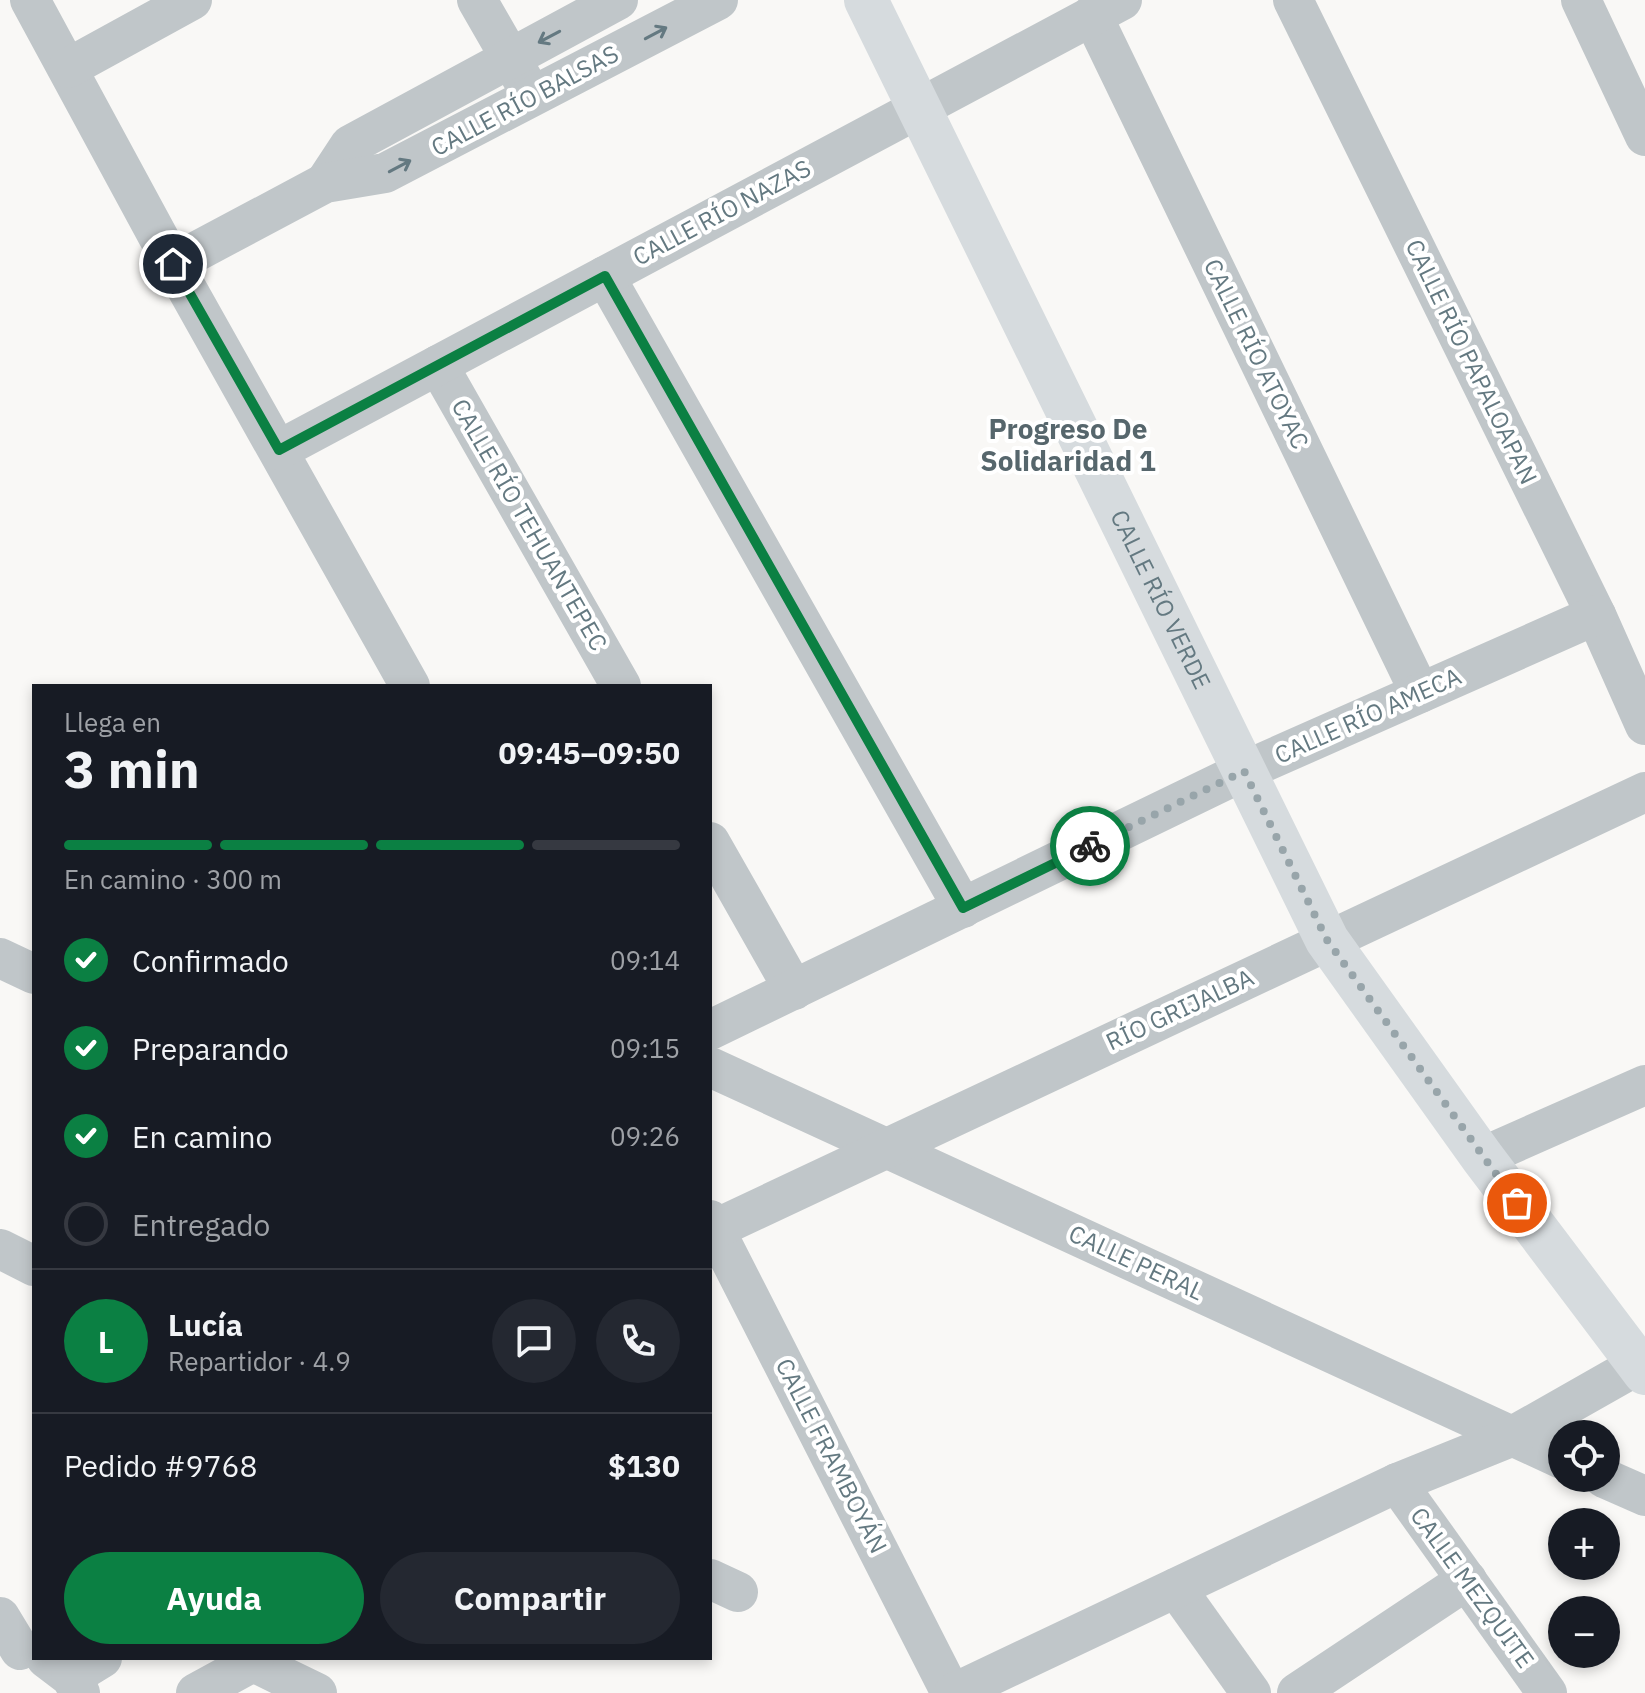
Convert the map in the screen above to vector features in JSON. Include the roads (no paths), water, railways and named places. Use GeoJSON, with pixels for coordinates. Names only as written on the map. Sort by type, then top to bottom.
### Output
{"type":"FeatureCollection","features":[{"type":"Feature","properties":{"kind":"main road","name":"CALLE RÍO VERDE"},"geometry":{"type":"LineString","coordinates":[[866,0],[1327,940],[1482,1157],[1643,1366]]}},
{"type":"Feature","properties":{"kind":"street"},"geometry":{"type":"LineString","coordinates":[[30,0],[173,264],[409,684]]}},
{"type":"Feature","properties":{"kind":"street"},"geometry":{"type":"LineString","coordinates":[[68,68],[192,0]]}},
{"type":"Feature","properties":{"kind":"street"},"geometry":{"type":"LineString","coordinates":[[477,0],[533,96]]}},
{"type":"Feature","properties":{"kind":"street","name":"CALLE RÍO BALSAS"},"geometry":{"type":"LineString","coordinates":[[325,183],[350,145],[618,0]]}},
{"type":"Feature","properties":{"kind":"street","name":"CALLE RÍO BALSAS"},"geometry":{"type":"LineString","coordinates":[[173,264],[325,183],[385,173],[718,0]]}},
{"type":"Feature","properties":{"kind":"street","name":"CALLE RÍO PAPALOAPAN"},"geometry":{"type":"LineString","coordinates":[[1293,0],[1596,615],[1645,725]]}},
{"type":"Feature","properties":{"kind":"street"},"geometry":{"type":"LineString","coordinates":[[1581,0],[1645,136]]}},
{"type":"Feature","properties":{"kind":"street","name":"CALLE RÍO NAZAS"},"geometry":{"type":"LineString","coordinates":[[279,450],[1107,7]]}},
{"type":"Feature","properties":{"kind":"street","name":"CALLE RÍO ATOYAC"},"geometry":{"type":"LineString","coordinates":[[1107,7],[1420,693]]}},
{"type":"Feature","properties":{"kind":"street"},"geometry":{"type":"LineString","coordinates":[[605,276],[963,908]]}},
{"type":"Feature","properties":{"kind":"street","name":"CALLE RÍO TEHUANTEPEC"},"geometry":{"type":"LineString","coordinates":[[438,365],[620,684]]}},
{"type":"Feature","properties":{"kind":"street","name":"CALLE RÍO AMECA"},"geometry":{"type":"LineString","coordinates":[[712,1029],[1244,771],[1596,615]]}},
{"type":"Feature","properties":{"kind":"street","name":"RÍO GRIJALBA"},"geometry":{"type":"LineString","coordinates":[[713,1224],[886,1148],[1645,792]]}},
{"type":"Feature","properties":{"kind":"street"},"geometry":{"type":"LineString","coordinates":[[712,846],[794,990]]}},
{"type":"Feature","properties":{"kind":"street"},"geometry":{"type":"LineString","coordinates":[[0,958],[32,973]]}},
{"type":"Feature","properties":{"kind":"street","name":"CALLE PERAL"},"geometry":{"type":"LineString","coordinates":[[712,1068],[1548,1453]]}},
{"type":"Feature","properties":{"kind":"street"},"geometry":{"type":"LineString","coordinates":[[1482,1157],[1645,1085]]}},
{"type":"Feature","properties":{"kind":"street","name":"CALLE FRAMBOYÁN"},"geometry":{"type":"LineString","coordinates":[[713,1224],[953,1693]]}},
{"type":"Feature","properties":{"kind":"street"},"geometry":{"type":"LineString","coordinates":[[0,1249],[32,1265]]}},
{"type":"Feature","properties":{"kind":"street"},"geometry":{"type":"LineString","coordinates":[[953,1693],[1397,1483],[1511,1437],[1643,1366]]}},
{"type":"Feature","properties":{"kind":"street","name":"CALLE MEZQUITE"},"geometry":{"type":"LineString","coordinates":[[1397,1483],[1547,1693]]}},
{"type":"Feature","properties":{"kind":"street"},"geometry":{"type":"LineString","coordinates":[[1620,1485],[1645,1496]]}},
{"type":"Feature","properties":{"kind":"street"},"geometry":{"type":"LineString","coordinates":[[1297,1693],[1467,1580]]}},
{"type":"Feature","properties":{"kind":"street"},"geometry":{"type":"LineString","coordinates":[[1176,1588],[1251,1693]]}},
{"type":"Feature","properties":{"kind":"street"},"geometry":{"type":"LineString","coordinates":[[196,1693],[250,1660],[317,1693]]}},
{"type":"Feature","properties":{"kind":"district","name":"Progreso De Solidaridad 1"},"geometry":{"type":"Point","coordinates":[1068,445]}}]}
